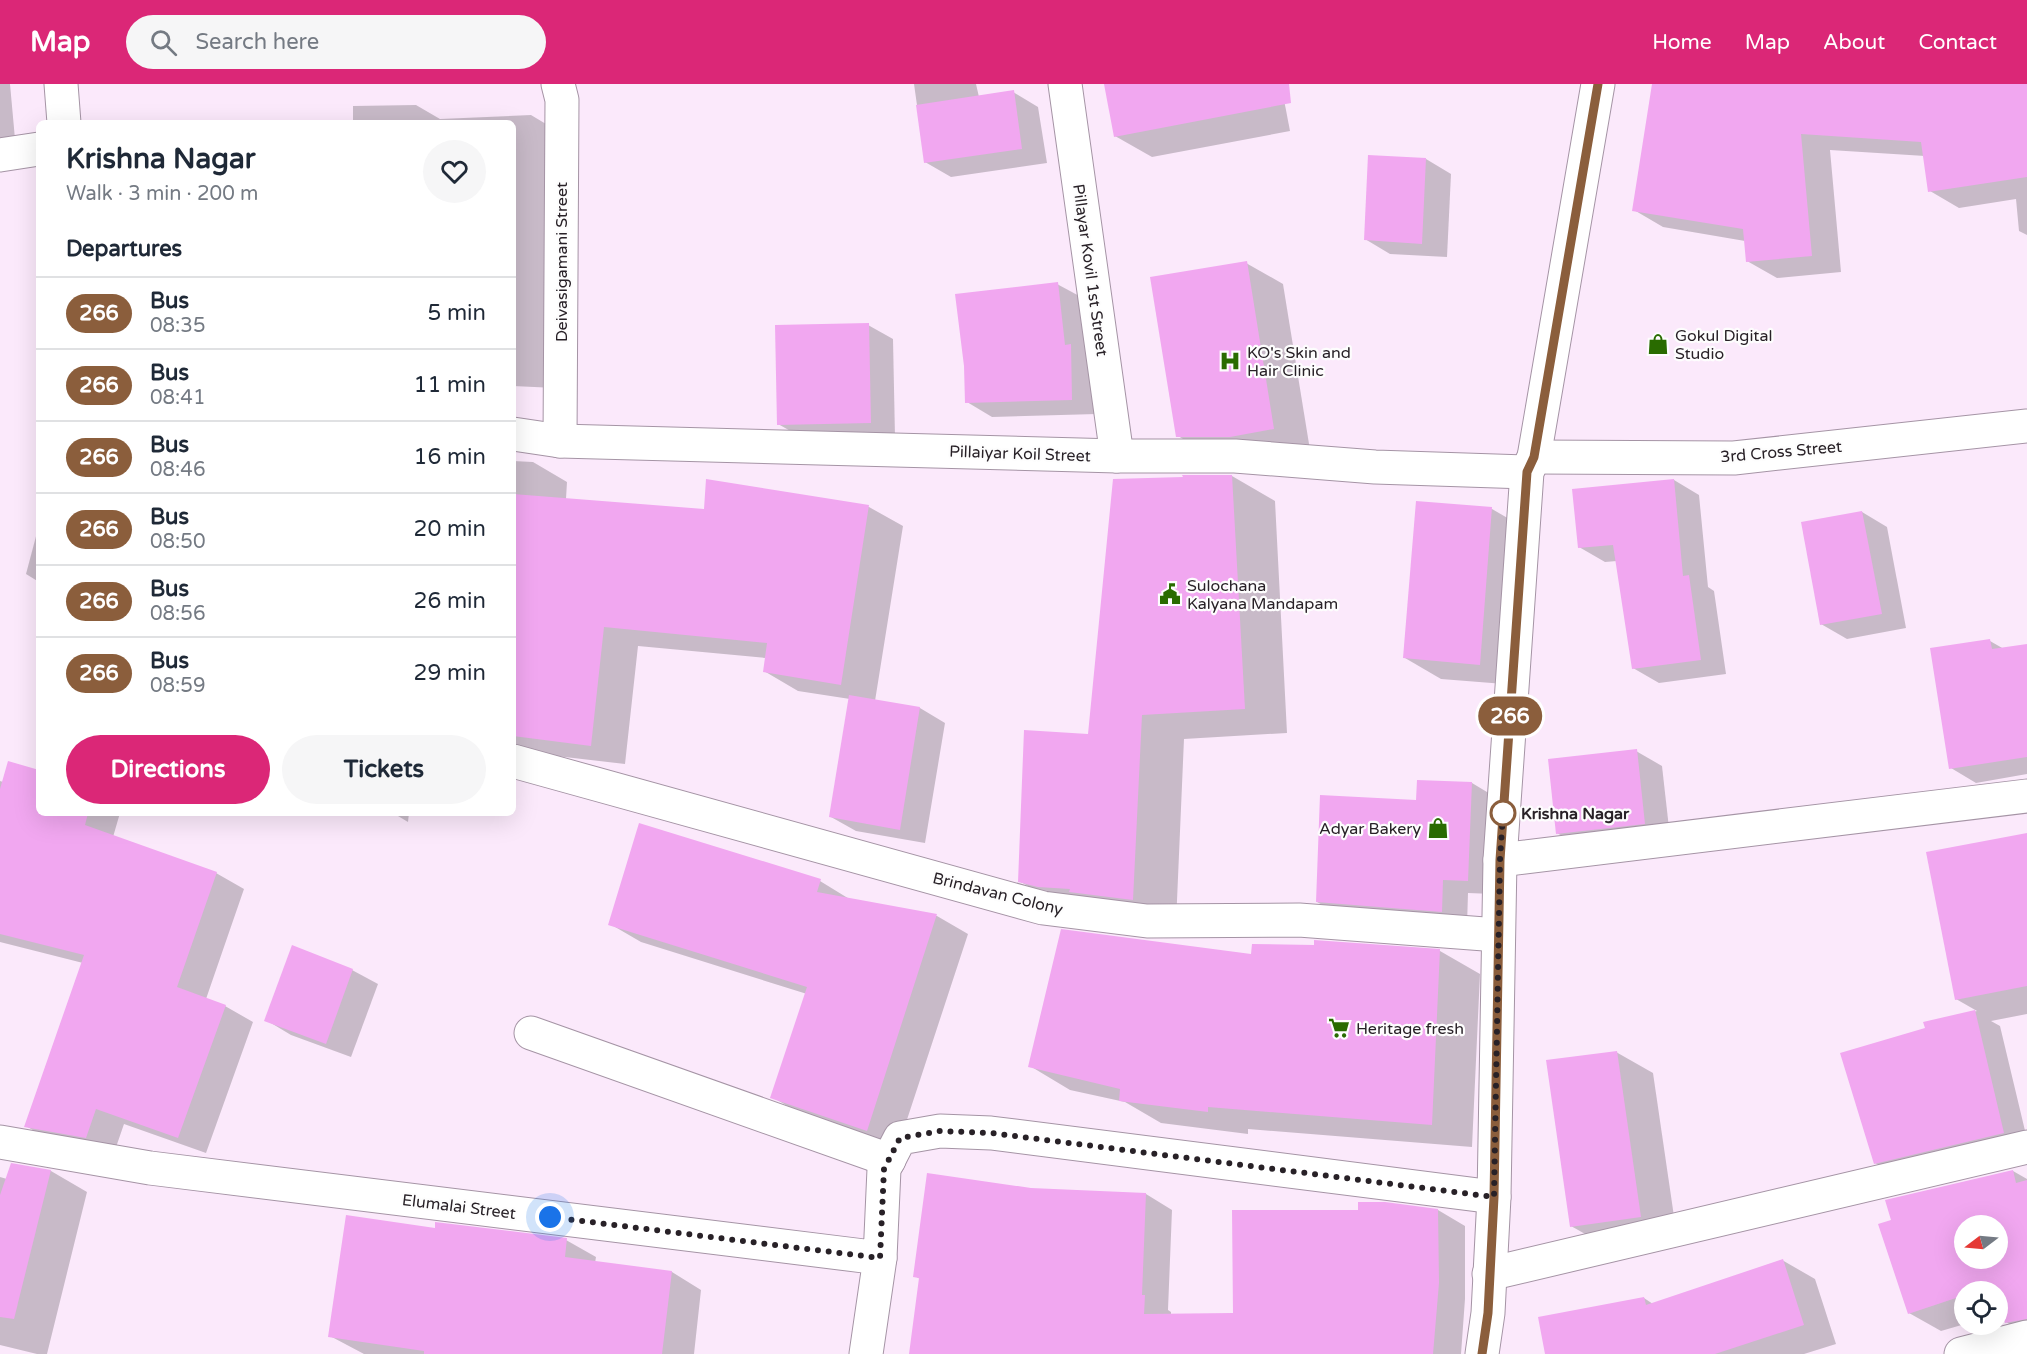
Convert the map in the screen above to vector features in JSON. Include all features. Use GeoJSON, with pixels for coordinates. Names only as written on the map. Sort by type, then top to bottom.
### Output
{"type":"FeatureCollection","features":[{"type":"Feature","properties":{"kind":"street"},"geometry":{"type":"LineString","coordinates":[[61,84],[64,120]]}},
{"type":"Feature","properties":{"kind":"street","name":"Deivasigamani Street"},"geometry":{"type":"LineString","coordinates":[[558,84],[562,100],[560,441]]}},
{"type":"Feature","properties":{"kind":"street","name":"Pillayar Kovil 1st Street"},"geometry":{"type":"LineString","coordinates":[[1065,84],[1117,456]]}},
{"type":"Feature","properties":{"kind":"street"},"geometry":{"type":"LineString","coordinates":[[1482,1354],[1488,1313],[1494,1197],[1500,860],[1530,464],[1598,84]]}},
{"type":"Feature","properties":{"kind":"street"},"geometry":{"type":"LineString","coordinates":[[0,155],[36,150]]}},
{"type":"Feature","properties":{"kind":"street","name":"3rd Cross Street"},"geometry":{"type":"LineString","coordinates":[[1530,464],[1734,458],[2027,426]]}},
{"type":"Feature","properties":{"kind":"street","name":"Pillaiyar Koil Street"},"geometry":{"type":"LineString","coordinates":[[516,434],[560,441],[1117,456],[1235,456],[1375,467],[1530,464]]}},
{"type":"Feature","properties":{"kind":"street","name":"Brindavan Colony"},"geometry":{"type":"LineString","coordinates":[[516,762],[1043,908],[1147,921],[1299,920],[1498,935]]}},
{"type":"Feature","properties":{"kind":"street"},"geometry":{"type":"LineString","coordinates":[[1500,860],[2027,796]]}},
{"type":"Feature","properties":{"kind":"street"},"geometry":{"type":"LineString","coordinates":[[531,1033],[889,1160]]}},
{"type":"Feature","properties":{"kind":"street"},"geometry":{"type":"LineString","coordinates":[[866,1354],[880,1258],[884,1169],[900,1138],[940,1131],[991,1133],[1494,1197]]}},
{"type":"Feature","properties":{"kind":"street","name":"Elumalai Street"},"geometry":{"type":"LineString","coordinates":[[0,1142],[150,1168],[880,1258]]}},
{"type":"Feature","properties":{"kind":"street"},"geometry":{"type":"LineString","coordinates":[[1489,1274],[2027,1147]]}},
{"type":"Feature","properties":{"kind":"street"},"geometry":{"type":"LineString","coordinates":[[1961,1354],[2027,1337]]}},
{"type":"Feature","properties":{"kind":"building"},"geometry":{"type":"Polygon","coordinates":[[[1104,84],[1289,84],[1291,103],[1114,137],[1104,84]]]}},
{"type":"Feature","properties":{"kind":"building"},"geometry":{"type":"Polygon","coordinates":[[[1652,84],[2027,84],[2027,177],[1928,192],[1921,142],[1801,134],[1812,256],[1746,262],[1743,229],[1632,211],[1652,84]]]}},
{"type":"Feature","properties":{"kind":"building"},"geometry":{"type":"Polygon","coordinates":[[[1014,90],[1022,149],[924,163],[916,105],[1014,90]]]}},
{"type":"Feature","properties":{"kind":"building"},"geometry":{"type":"Polygon","coordinates":[[[1368,155],[1426,158],[1422,244],[1364,240],[1368,155]]]}},
{"type":"Feature","properties":{"kind":"building"},"geometry":{"type":"Polygon","coordinates":[[[1247,261],[1274,429],[1230,437],[1176,437],[1150,277],[1247,261]]]}},
{"type":"Feature","properties":{"kind":"building"},"geometry":{"type":"Polygon","coordinates":[[[1058,282],[1065,345],[1071,344],[1072,400],[965,403],[964,366],[955,294],[1058,282]]]}},
{"type":"Feature","properties":{"kind":"building"},"geometry":{"type":"Polygon","coordinates":[[[869,323],[871,423],[777,425],[775,325],[869,323]]]}},
{"type":"Feature","properties":{"kind":"building","name":"Sulochana Kalyana Mandapam"},"geometry":{"type":"Polygon","coordinates":[[[1182,475],[1232,475],[1245,709],[1142,715],[1133,900],[1069,892],[1070,889],[1038,887],[1018,882],[1024,730],[1088,734],[1113,479],[1183,477],[1182,475]]]}},
{"type":"Feature","properties":{"kind":"building"},"geometry":{"type":"Polygon","coordinates":[[[706,479],[869,505],[841,685],[763,672],[767,643],[604,627],[591,746],[516,736],[516,494],[704,509],[706,479]]]}},
{"type":"Feature","properties":{"kind":"building"},"geometry":{"type":"Polygon","coordinates":[[[1674,479],[1683,576],[1689,575],[1701,660],[1632,669],[1613,545],[1578,548],[1572,489],[1674,479]]]}},
{"type":"Feature","properties":{"kind":"building"},"geometry":{"type":"Polygon","coordinates":[[[1416,501],[1492,507],[1480,665],[1403,658],[1416,501]]]}},
{"type":"Feature","properties":{"kind":"building"},"geometry":{"type":"Polygon","coordinates":[[[1862,511],[1882,614],[1820,625],[1801,522],[1862,511]]]}},
{"type":"Feature","properties":{"kind":"building"},"geometry":{"type":"Polygon","coordinates":[[[1990,639],[1992,649],[2027,644],[2027,757],[1949,769],[1930,648],[1990,639]]]}},
{"type":"Feature","properties":{"kind":"building"},"geometry":{"type":"Polygon","coordinates":[[[849,695],[920,707],[900,830],[829,817],[849,695]]]}},
{"type":"Feature","properties":{"kind":"building"},"geometry":{"type":"Polygon","coordinates":[[[1637,749],[1645,824],[1556,834],[1548,759],[1637,749]]]}},
{"type":"Feature","properties":{"kind":"building"},"geometry":{"type":"Polygon","coordinates":[[[8,761],[36,769],[36,816],[87,816],[85,825],[217,872],[177,987],[226,1005],[178,1138],[96,1109],[86,1138],[24,1127],[84,955],[0,934],[0,789],[8,761]]]}},
{"type":"Feature","properties":{"kind":"building"},"geometry":{"type":"Polygon","coordinates":[[[1417,780],[1472,782],[1468,881],[1443,880],[1442,912],[1316,902],[1320,795],[1416,800],[1417,780]]]}},
{"type":"Feature","properties":{"kind":"building"},"geometry":{"type":"Polygon","coordinates":[[[639,823],[821,879],[817,892],[937,914],[867,1131],[770,1098],[807,987],[608,925],[639,823]]]}},
{"type":"Feature","properties":{"kind":"building"},"geometry":{"type":"Polygon","coordinates":[[[2027,833],[2027,986],[1955,1000],[1926,852],[2027,833]]]}},
{"type":"Feature","properties":{"kind":"building"},"geometry":{"type":"Polygon","coordinates":[[[1061,929],[1251,954],[1252,944],[1314,945],[1314,940],[1440,949],[1432,1125],[1208,1107],[1208,1112],[1119,1101],[1120,1089],[1028,1067],[1061,929]]]}},
{"type":"Feature","properties":{"kind":"building"},"geometry":{"type":"Polygon","coordinates":[[[292,945],[353,969],[326,1044],[264,1021],[292,945]]]}},
{"type":"Feature","properties":{"kind":"building"},"geometry":{"type":"Polygon","coordinates":[[[1975,1010],[2004,1133],[1874,1164],[1840,1053],[1925,1028],[1923,1022],[1975,1010]]]}},
{"type":"Feature","properties":{"kind":"building"},"geometry":{"type":"Polygon","coordinates":[[[1617,1051],[1641,1217],[1570,1227],[1546,1060],[1617,1051]]]}},
{"type":"Feature","properties":{"kind":"building"},"geometry":{"type":"Polygon","coordinates":[[[11,1163],[51,1170],[14,1319],[0,1317],[0,1195],[11,1163]]]}},
{"type":"Feature","properties":{"kind":"building"},"geometry":{"type":"Polygon","coordinates":[[[2013,1170],[2016,1183],[2027,1180],[2027,1319],[2008,1322],[2008,1281],[1954,1281],[1954,1299],[1908,1314],[1878,1224],[1891,1220],[1885,1200],[2013,1170]]]}},
{"type":"Feature","properties":{"kind":"building"},"geometry":{"type":"Polygon","coordinates":[[[927,1173],[1031,1188],[1146,1193],[1142,1295],[1145,1295],[1144,1314],[1233,1313],[1232,1210],[1358,1210],[1358,1202],[1385,1202],[1438,1209],[1439,1283],[1433,1354],[909,1354],[919,1278],[913,1277],[927,1173]]]}},
{"type":"Feature","properties":{"kind":"building"},"geometry":{"type":"Polygon","coordinates":[[[346,1215],[435,1228],[435,1222],[567,1238],[565,1257],[672,1271],[662,1354],[424,1354],[424,1351],[328,1337],[346,1215]]]}},
{"type":"Feature","properties":{"kind":"building"},"geometry":{"type":"Polygon","coordinates":[[[1783,1259],[1804,1325],[1715,1354],[1545,1354],[1538,1317],[1644,1297],[1646,1305],[1783,1259]]]}},
{"type":"Feature","properties":{"kind":"bus line","name":"266"},"geometry":{"type":"LineString","coordinates":[[1482,1354],[1488,1313],[1494,1197],[1500,860],[1527,472],[1534,457],[1598,84]]}},
{"type":"Feature","properties":{"kind":"place","name":"Gokul Digital Studio"},"geometry":{"type":"Point","coordinates":[1658,344]}},
{"type":"Feature","properties":{"kind":"place","name":"KO's Skin and Hair Clinic"},"geometry":{"type":"Point","coordinates":[1230,361]}},
{"type":"Feature","properties":{"kind":"place","name":"Sulochana Kalyana Mandapam"},"geometry":{"type":"Point","coordinates":[1170,594]}},
{"type":"Feature","properties":{"kind":"place","name":"Krishna Nagar"},"geometry":{"type":"Point","coordinates":[1503,813]}},
{"type":"Feature","properties":{"kind":"place","name":"Adyar Bakery"},"geometry":{"type":"Point","coordinates":[1438,828]}},
{"type":"Feature","properties":{"kind":"place","name":"Heritage fresh"},"geometry":{"type":"Point","coordinates":[1339,1028]}},
{"type":"Feature","properties":{"kind":"route"},"geometry":{"type":"LineString","coordinates":[[550,1217],[880,1258],[884,1169],[900,1138],[940,1131],[991,1133],[1494,1197],[1500,860],[1503,813]]}}]}
